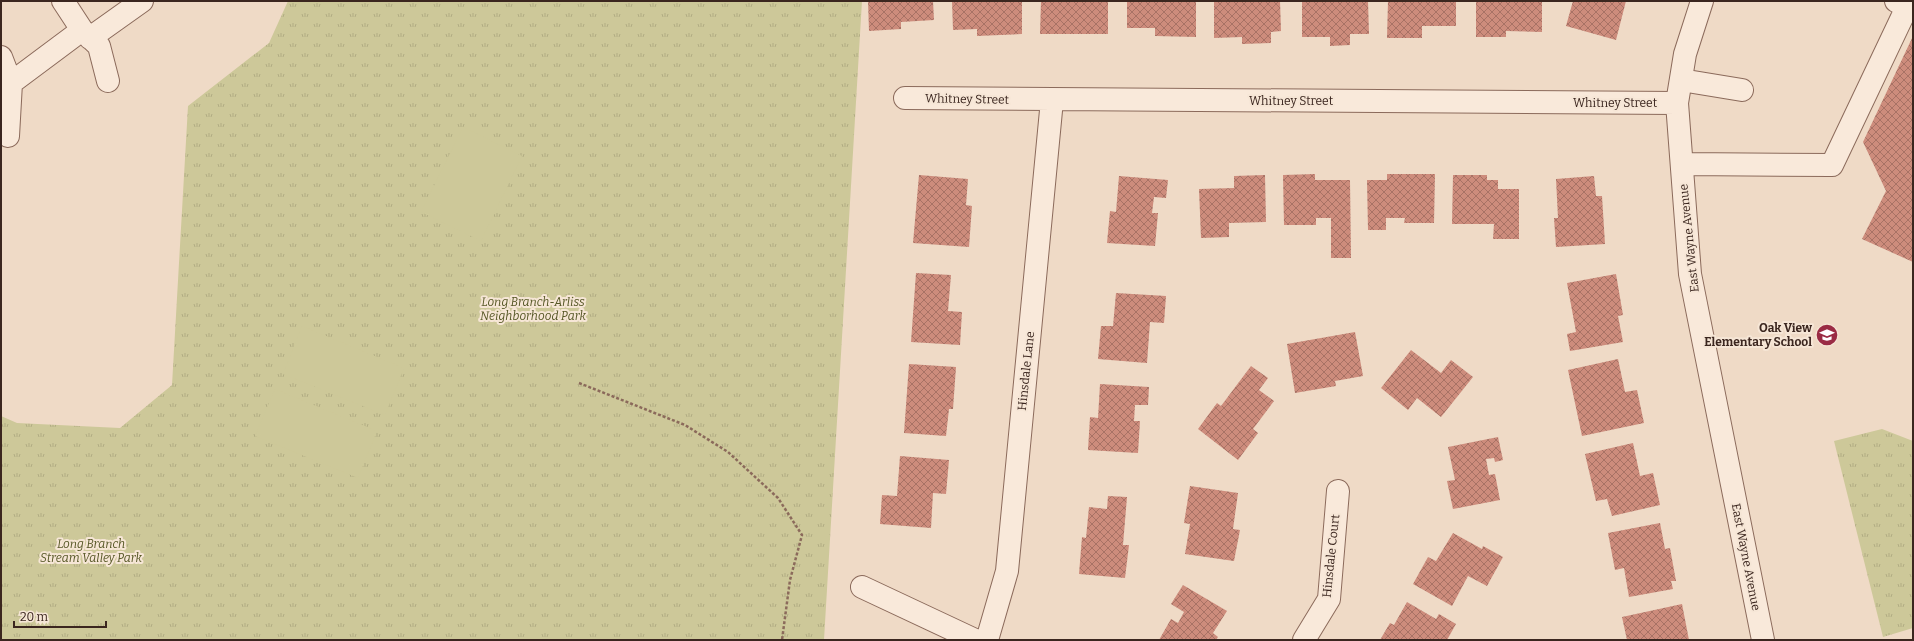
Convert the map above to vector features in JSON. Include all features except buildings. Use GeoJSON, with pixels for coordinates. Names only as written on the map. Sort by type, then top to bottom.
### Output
{"type":"FeatureCollection","features":[{"type":"Feature","properties":{"kind":"street"},"geometry":{"type":"LineString","coordinates":[[63,1],[86,34],[100,46],[108,81]]}},
{"type":"Feature","properties":{"kind":"street"},"geometry":{"type":"LineString","coordinates":[[11,83],[86,34],[142,1]]}},
{"type":"Feature","properties":{"kind":"street","name":"East Wayne Avenue"},"geometry":{"type":"LineString","coordinates":[[1702,1],[1686,54],[1677,103],[1690,274],[1763,640]]}},
{"type":"Feature","properties":{"kind":"street"},"geometry":{"type":"LineString","coordinates":[[1682,164],[1832,165],[1904,3]]}},
{"type":"Feature","properties":{"kind":"street"},"geometry":{"type":"LineString","coordinates":[[1,57],[11,83],[8,136]]}},
{"type":"Feature","properties":{"kind":"street"},"geometry":{"type":"LineString","coordinates":[[1681,80],[1742,90]]}},
{"type":"Feature","properties":{"kind":"street","name":"Whitney Street"},"geometry":{"type":"LineString","coordinates":[[905,98],[1677,103]]}},
{"type":"Feature","properties":{"kind":"street","name":"Hinsdale Lane"},"geometry":{"type":"LineString","coordinates":[[987,640],[1007,571],[1052,100]]}},
{"type":"Feature","properties":{"kind":"street","name":"Hinsdale Court"},"geometry":{"type":"LineString","coordinates":[[1304,640],[1329,599],[1338,491]]}},
{"type":"Feature","properties":{"kind":"street"},"geometry":{"type":"LineString","coordinates":[[862,587],[975,640]]}},
{"type":"Feature","properties":{"kind":"path"},"geometry":{"type":"LineString","coordinates":[[579,383],[685,425],[728,452],[778,498],[802,535],[790,580],[782,640]]}},
{"type":"Feature","properties":{"kind":"green space","name":"Long Branch-Arliss Neighborhood Park"},"geometry":{"type":"Polygon","coordinates":[[[288,1],[862,1],[824,640],[1,640],[1,416],[17,423],[120,428],[172,385],[188,106],[269,43],[288,1]]]}},
{"type":"Feature","properties":{"kind":"green space"},"geometry":{"type":"Polygon","coordinates":[[[463,127],[522,156],[481,241],[421,212],[463,127]]]}},
{"type":"Feature","properties":{"kind":"green space"},"geometry":{"type":"Polygon","coordinates":[[[302,326],[404,368],[385,415],[283,374],[302,326]]]}},
{"type":"Feature","properties":{"kind":"green space"},"geometry":{"type":"Polygon","coordinates":[[[275,389],[377,431],[358,478],[255,436],[275,389]]]}},
{"type":"Feature","properties":{"kind":"green space"},"geometry":{"type":"Polygon","coordinates":[[[1882,429],[1913,441],[1913,628],[1883,637],[1834,441],[1882,429]]]}},
{"type":"Feature","properties":{"kind":"place","name":"Oak View Elementary School"},"geometry":{"type":"Point","coordinates":[1827,335]}},
{"type":"Feature","properties":{"kind":"park label","name":"Long Branch Stream Valley Park"},"geometry":{"type":"Point","coordinates":[91,551]}}]}
